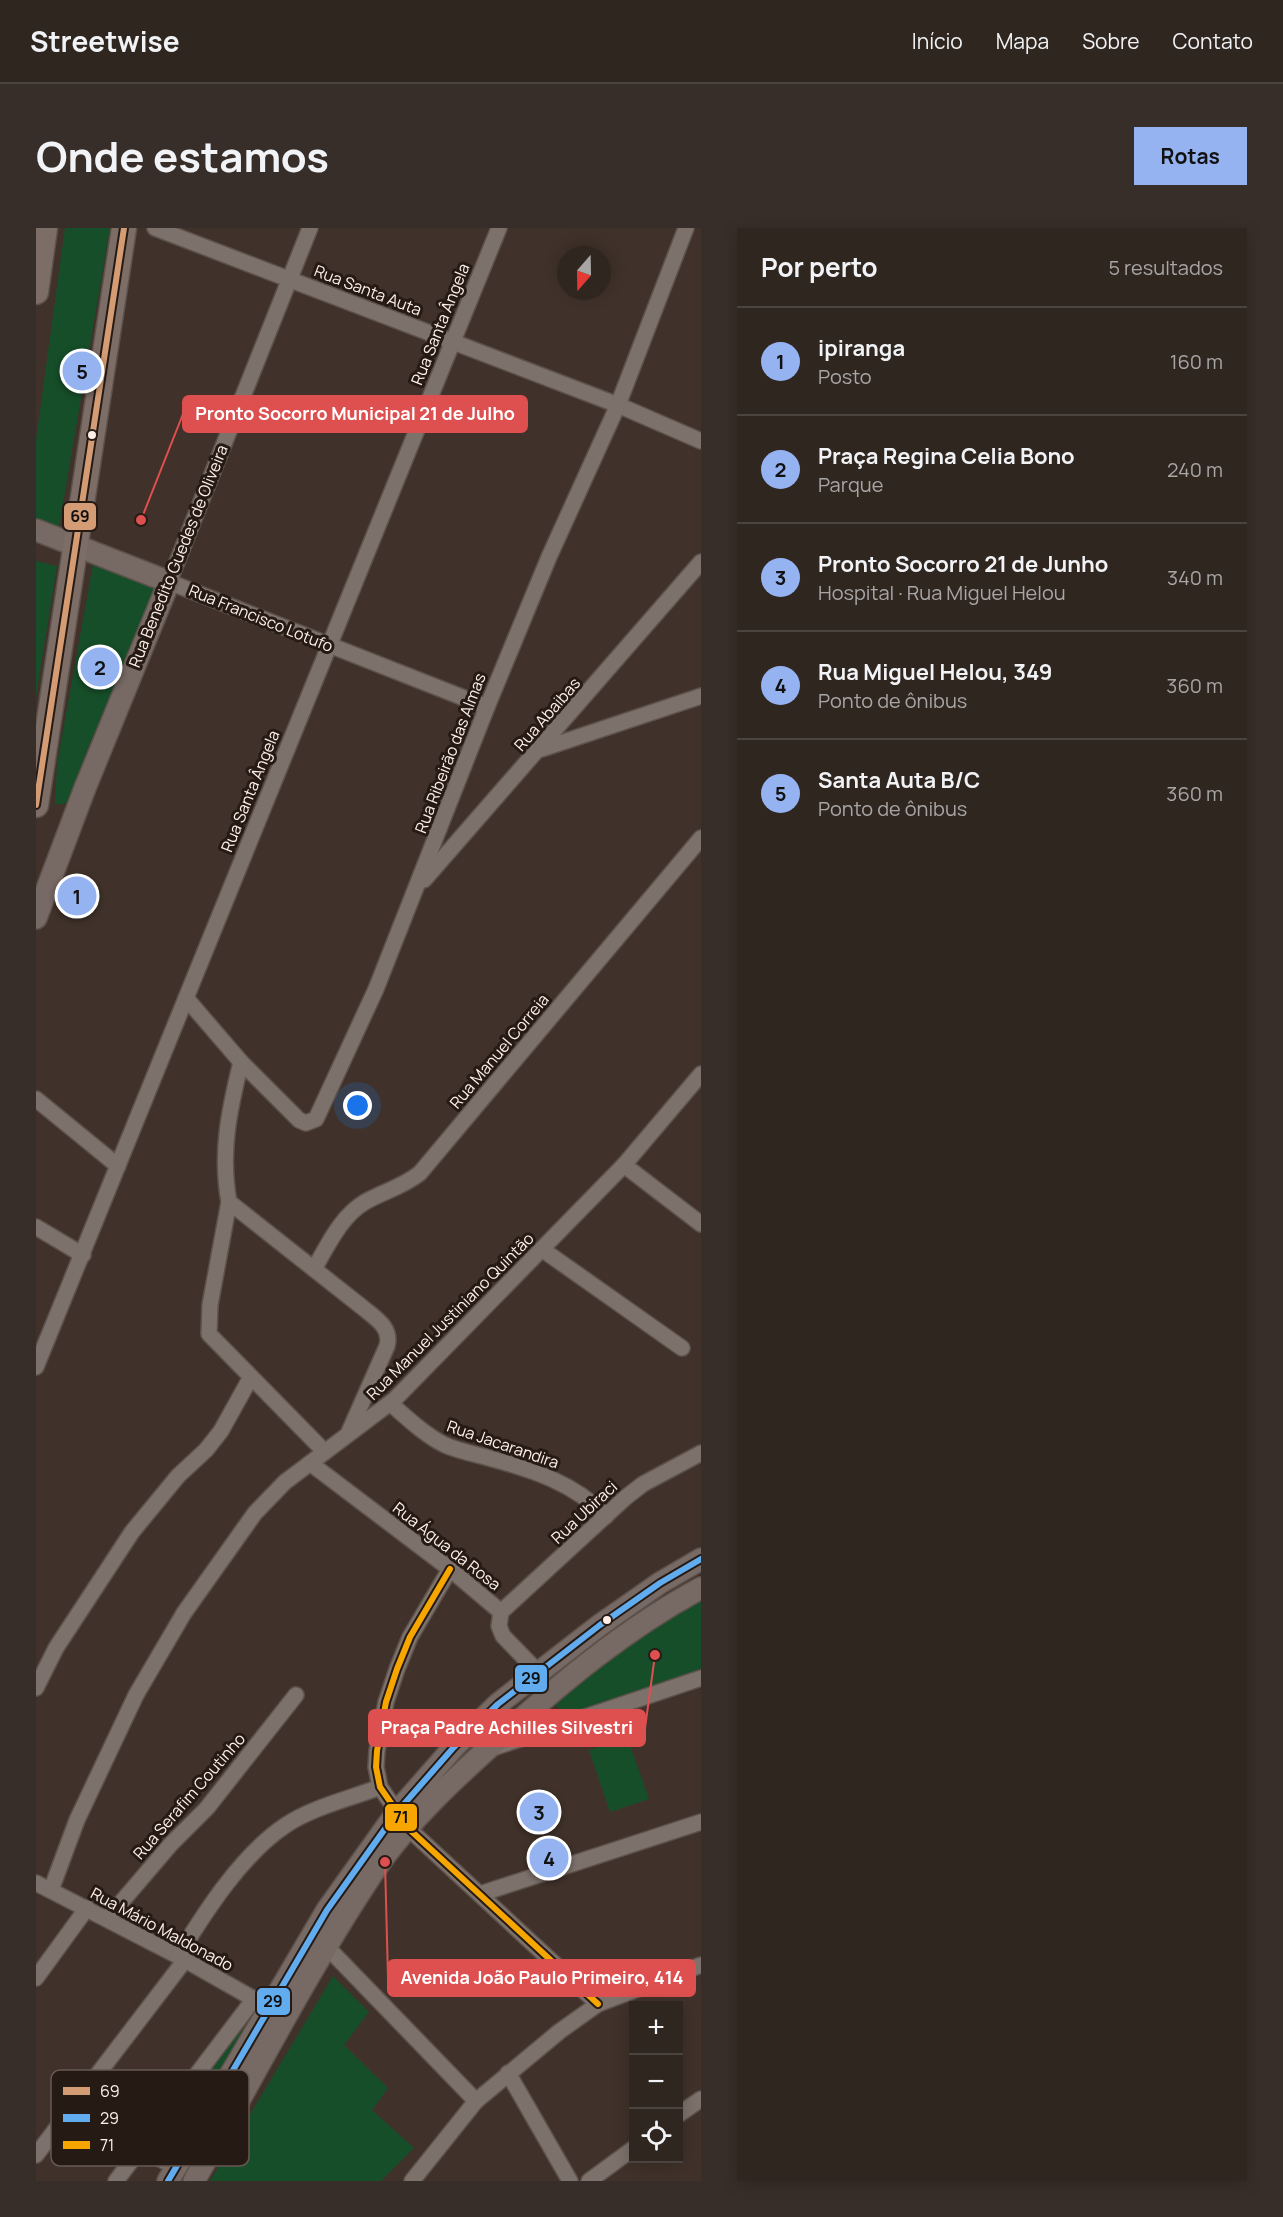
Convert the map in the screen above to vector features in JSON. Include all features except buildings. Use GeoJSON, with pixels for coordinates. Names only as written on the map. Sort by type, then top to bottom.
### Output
{"type":"FeatureCollection","features":[{"type":"Feature","properties":{"kind":"main road"},"geometry":{"type":"LineString","coordinates":[[36,291],[45,228]]}},
{"type":"Feature","properties":{"kind":"main road"},"geometry":{"type":"LineString","coordinates":[[36,805],[124,228]]}},
{"type":"Feature","properties":{"kind":"main road","name":"Rua Francisco Lotufo"},"geometry":{"type":"LineString","coordinates":[[36,530],[169,582]]}},
{"type":"Feature","properties":{"kind":"main road","name":"Rua Benedito Guedes de Oliveira"},"geometry":{"type":"LineString","coordinates":[[36,918],[85,788],[169,582]]}},
{"type":"Feature","properties":{"kind":"main road"},"geometry":{"type":"LineString","coordinates":[[227,2070],[262,2004],[397,1812],[475,1725],[531,1678],[637,1599],[701,1559]]}},
{"type":"Feature","properties":{"kind":"main road"},"geometry":{"type":"LineString","coordinates":[[249,2086],[327,1947],[375,1870],[454,1778],[528,1713],[633,1630],[701,1588]]}},
{"type":"Feature","properties":{"kind":"main road"},"geometry":{"type":"LineString","coordinates":[[257,2072],[257,2050],[274,2018],[262,2004]]}},
{"type":"Feature","properties":{"kind":"main road"},"geometry":{"type":"LineString","coordinates":[[194,2181],[203,2166]]}},
{"type":"Feature","properties":{"kind":"street","name":"Rua Santa Auta"},"geometry":{"type":"LineString","coordinates":[[155,228],[618,405],[701,441]]}},
{"type":"Feature","properties":{"kind":"street","name":"Rua Benedito Guedes de Oliveira"},"geometry":{"type":"LineString","coordinates":[[169,582],[310,228]]}},
{"type":"Feature","properties":{"kind":"street","name":"Rua Santa Ângela"},"geometry":{"type":"LineString","coordinates":[[36,1367],[498,228]]}},
{"type":"Feature","properties":{"kind":"street","name":"Rua Ribeirão das Almas"},"geometry":{"type":"LineString","coordinates":[[186,998],[241,1062],[299,1120],[306,1123],[316,1119],[376,989],[549,557],[618,405],[686,228]]}},
{"type":"Feature","properties":{"kind":"street","name":"Rua Abaibas"},"geometry":{"type":"LineString","coordinates":[[418,887],[540,750],[701,562]]}},
{"type":"Feature","properties":{"kind":"street","name":"Rua Francisco Lotufo"},"geometry":{"type":"LineString","coordinates":[[169,582],[487,707]]}},
{"type":"Feature","properties":{"kind":"street"},"geometry":{"type":"LineString","coordinates":[[540,750],[701,696]]}},
{"type":"Feature","properties":{"kind":"street","name":"Rua Manuel Correia"},"geometry":{"type":"LineString","coordinates":[[314,1269],[331,1239],[354,1209],[408,1183],[420,1173],[701,838]]}},
{"type":"Feature","properties":{"kind":"street"},"geometry":{"type":"LineString","coordinates":[[241,1062],[226,1126],[223,1151],[229,1202],[210,1305],[208,1334],[325,1452]]}},
{"type":"Feature","properties":{"kind":"street","name":"Rua Manuel Justiniano Quintão"},"geometry":{"type":"LineString","coordinates":[[51,1890],[77,1820],[135,1695],[184,1613],[262,1504],[310,1463],[390,1403],[543,1250],[624,1165],[701,1074]]}},
{"type":"Feature","properties":{"kind":"street"},"geometry":{"type":"LineString","coordinates":[[36,1099],[118,1166]]}},
{"type":"Feature","properties":{"kind":"street"},"geometry":{"type":"LineString","coordinates":[[624,1165],[701,1224]]}},
{"type":"Feature","properties":{"kind":"street"},"geometry":{"type":"LineString","coordinates":[[229,1202],[384,1325],[388,1333],[387,1346],[348,1436]]}},
{"type":"Feature","properties":{"kind":"street"},"geometry":{"type":"LineString","coordinates":[[36,1227],[83,1255]]}},
{"type":"Feature","properties":{"kind":"street"},"geometry":{"type":"LineString","coordinates":[[543,1250],[682,1348]]}},
{"type":"Feature","properties":{"kind":"street"},"geometry":{"type":"LineString","coordinates":[[36,1688],[56,1648],[132,1532],[178,1476],[206,1450],[226,1422],[251,1377]]}},
{"type":"Feature","properties":{"kind":"street","name":"Rua Jacarandira"},"geometry":{"type":"LineString","coordinates":[[390,1403],[446,1446],[535,1471],[569,1486],[593,1503],[606,1516]]}},
{"type":"Feature","properties":{"kind":"street","name":"Rua Ubiraci"},"geometry":{"type":"LineString","coordinates":[[501,1612],[643,1484],[701,1453]]}},
{"type":"Feature","properties":{"kind":"street","name":"Rua Água da Rosa"},"geometry":{"type":"LineString","coordinates":[[310,1463],[450,1569],[501,1612],[500,1626],[503,1636],[531,1678]]}},
{"type":"Feature","properties":{"kind":"street"},"geometry":{"type":"LineString","coordinates":[[450,1569],[410,1637],[390,1691],[377,1751],[376,1767],[380,1788],[409,1829],[598,2004]]}},
{"type":"Feature","properties":{"kind":"street"},"geometry":{"type":"LineString","coordinates":[[531,1678],[521,1703],[528,1713],[551,1729]]}},
{"type":"Feature","properties":{"kind":"street"},"geometry":{"type":"LineString","coordinates":[[487,1750],[701,1678]]}},
{"type":"Feature","properties":{"kind":"street","name":"Rua Serafim Coutinho"},"geometry":{"type":"LineString","coordinates":[[106,1919],[171,1844],[207,1808],[296,1695]]}},
{"type":"Feature","properties":{"kind":"street"},"geometry":{"type":"LineString","coordinates":[[99,2070],[182,1958],[217,1899],[261,1844],[286,1825],[308,1814],[380,1788]]}},
{"type":"Feature","properties":{"kind":"street"},"geometry":{"type":"LineString","coordinates":[[480,1894],[701,1822]]}},
{"type":"Feature","properties":{"kind":"street","name":"Rua Mário Maldonado"},"geometry":{"type":"LineString","coordinates":[[36,1883],[182,1958],[262,2004]]}},
{"type":"Feature","properties":{"kind":"street"},"geometry":{"type":"LineString","coordinates":[[36,1978],[87,1908]]}},
{"type":"Feature","properties":{"kind":"street"},"geometry":{"type":"LineString","coordinates":[[327,1947],[476,2101]]}},
{"type":"Feature","properties":{"kind":"street"},"geometry":{"type":"LineString","coordinates":[[416,2180],[476,2101],[560,2031],[598,2004],[701,1965]]}},
{"type":"Feature","properties":{"kind":"street"},"geometry":{"type":"LineString","coordinates":[[206,2070],[262,2004]]}},
{"type":"Feature","properties":{"kind":"street"},"geometry":{"type":"LineString","coordinates":[[508,2073],[570,2181]]}},
{"type":"Feature","properties":{"kind":"street"},"geometry":{"type":"LineString","coordinates":[[683,2112],[701,2099]]}},
{"type":"Feature","properties":{"kind":"street"},"geometry":{"type":"LineString","coordinates":[[36,2155],[51,2135]]}},
{"type":"Feature","properties":{"kind":"street"},"geometry":{"type":"LineString","coordinates":[[589,2181],[629,2151]]}},
{"type":"Feature","properties":{"kind":"street"},"geometry":{"type":"LineString","coordinates":[[116,2181],[127,2166]]}},
{"type":"Feature","properties":{"kind":"green space"},"geometry":{"type":"Polygon","coordinates":[[[65,228],[110,228],[58,533],[36,524],[36,440],[65,228]]]}},
{"type":"Feature","properties":{"kind":"green space"},"geometry":{"type":"Polygon","coordinates":[[[36,561],[57,566],[36,697],[36,561]]]}},
{"type":"Feature","properties":{"kind":"green space"},"geometry":{"type":"Polygon","coordinates":[[[93,564],[161,589],[89,745],[67,803],[55,805],[57,764],[93,564]]]}},
{"type":"Feature","properties":{"kind":"green space"},"geometry":{"type":"Polygon","coordinates":[[[701,1596],[701,1672],[569,1713],[563,1713],[553,1702],[558,1691],[701,1596]]]}},
{"type":"Feature","properties":{"kind":"green space"},"geometry":{"type":"Polygon","coordinates":[[[627,1737],[649,1799],[610,1812],[589,1750],[627,1737]]]}},
{"type":"Feature","properties":{"kind":"green space"},"geometry":{"type":"Polygon","coordinates":[[[333,1976],[369,2012],[344,2045],[388,2088],[372,2110],[414,2148],[381,2181],[210,2181],[219,2166],[249,2166],[249,2116],[333,1976]]]}},
{"type":"Feature","properties":{"kind":"green space"},"geometry":{"type":"Polygon","coordinates":[[[270,2008],[233,2070],[207,2070],[230,2040],[270,2008]]]}},
{"type":"Feature","properties":{"kind":"transit line","name":"69"},"geometry":{"type":"LineString","coordinates":[[36,805],[124,228]]}},
{"type":"Feature","properties":{"kind":"transit line","name":"29"},"geometry":{"type":"LineString","coordinates":[[233,2070],[327,1910],[397,1812],[454,1747],[498,1704],[600,1625],[660,1583],[701,1559]]}},
{"type":"Feature","properties":{"kind":"transit line","name":"71"},"geometry":{"type":"LineString","coordinates":[[450,1569],[410,1637],[386,1702],[377,1751],[376,1767],[380,1787],[409,1829],[598,2004]]}},
{"type":"Feature","properties":{"kind":"transit line","name":"29"},"geometry":{"type":"LineString","coordinates":[[168,2181],[177,2166]]}},
{"type":"Feature","properties":{"kind":"place","name":"Santa Auta B/C"},"geometry":{"type":"Point","coordinates":[82,371]}},
{"type":"Feature","properties":{"kind":"place","name":"Pronto Socorro Municipal 21 de Julho"},"geometry":{"type":"Point","coordinates":[141,520]}},
{"type":"Feature","properties":{"kind":"place","name":"Praça Regina Celia Bono"},"geometry":{"type":"Point","coordinates":[100,667]}},
{"type":"Feature","properties":{"kind":"place","name":"ipiranga"},"geometry":{"type":"Point","coordinates":[77,896]}},
{"type":"Feature","properties":{"kind":"place","name":"Praça Padre Achilles Silvestri"},"geometry":{"type":"Point","coordinates":[655,1655]}},
{"type":"Feature","properties":{"kind":"place","name":"Pronto Socorro 21 de Junho"},"geometry":{"type":"Point","coordinates":[539,1812]}},
{"type":"Feature","properties":{"kind":"place","name":"Rua Miguel Helou, 349"},"geometry":{"type":"Point","coordinates":[549,1858]}},
{"type":"Feature","properties":{"kind":"place","name":"Avenida João Paulo Primeiro, 414"},"geometry":{"type":"Point","coordinates":[385,1862]}}]}
